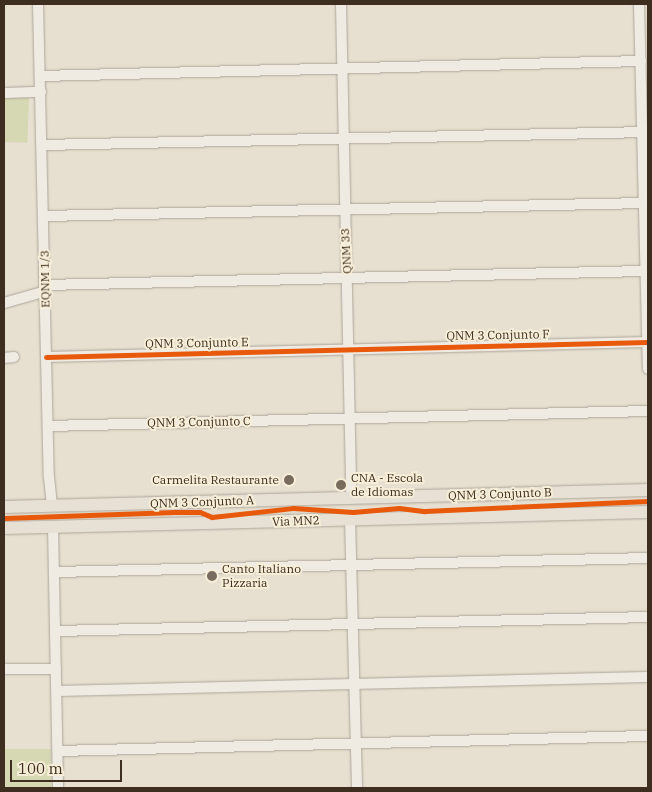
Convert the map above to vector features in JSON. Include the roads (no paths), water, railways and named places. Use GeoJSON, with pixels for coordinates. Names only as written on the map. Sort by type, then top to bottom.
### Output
{"type":"FeatureCollection","features":[{"type":"Feature","properties":{"kind":"main road","name":"QNM 3 Conjunto B"},"geometry":{"type":"LineString","coordinates":[[351,498],[648,490]]}},
{"type":"Feature","properties":{"kind":"main road"},"geometry":{"type":"LineString","coordinates":[[499,494],[499,516]]}},
{"type":"Feature","properties":{"kind":"main road","name":"QNM 3 Conjunto A"},"geometry":{"type":"LineString","coordinates":[[52,506],[351,498]]}},
{"type":"Feature","properties":{"kind":"main road"},"geometry":{"type":"LineString","coordinates":[[148,525],[142,519],[145,509],[202,507],[226,502]]}},
{"type":"Feature","properties":{"kind":"main road"},"geometry":{"type":"LineString","coordinates":[[49,526],[72,520],[127,519],[130,511],[125,504]]}},
{"type":"Feature","properties":{"kind":"main road"},"geometry":{"type":"LineString","coordinates":[[4,507],[52,506]]}},
{"type":"Feature","properties":{"kind":"main road","name":"Via MN2"},"geometry":{"type":"LineString","coordinates":[[4,528],[648,512]]}},
{"type":"Feature","properties":{"kind":"street","name":"EQNM 1/3"},"geometry":{"type":"LineString","coordinates":[[38,4],[46,288],[46,357],[52,506]]}},
{"type":"Feature","properties":{"kind":"street","name":"QNM 33"},"geometry":{"type":"LineString","coordinates":[[341,4],[344,209],[351,418],[351,498]]}},
{"type":"Feature","properties":{"kind":"street"},"geometry":{"type":"LineString","coordinates":[[639,4],[641,61],[645,78],[644,203],[648,369]]}},
{"type":"Feature","properties":{"kind":"street"},"geometry":{"type":"LineString","coordinates":[[40,76],[341,70],[641,61]]}},
{"type":"Feature","properties":{"kind":"street"},"geometry":{"type":"LineString","coordinates":[[4,94],[41,92]]}},
{"type":"Feature","properties":{"kind":"street"},"geometry":{"type":"LineString","coordinates":[[42,145],[646,132]]}},
{"type":"Feature","properties":{"kind":"street"},"geometry":{"type":"LineString","coordinates":[[44,216],[644,203]]}},
{"type":"Feature","properties":{"kind":"street"},"geometry":{"type":"LineString","coordinates":[[4,303],[46,288],[646,271]]}},
{"type":"Feature","properties":{"kind":"street","name":"QNM 3 Conjunto F"},"geometry":{"type":"LineString","coordinates":[[349,349],[648,342]]}},
{"type":"Feature","properties":{"kind":"street","name":"QNM 3 Conjunto E"},"geometry":{"type":"LineString","coordinates":[[46,357],[349,349]]}},
{"type":"Feature","properties":{"kind":"street","name":"QNM 3 Conjunto C"},"geometry":{"type":"LineString","coordinates":[[48,426],[648,412]]}},
{"type":"Feature","properties":{"kind":"street"},"geometry":{"type":"LineString","coordinates":[[350,519],[357,788]]}},
{"type":"Feature","properties":{"kind":"street"},"geometry":{"type":"LineString","coordinates":[[49,526],[55,572],[58,788]]}},
{"type":"Feature","properties":{"kind":"street"},"geometry":{"type":"LineString","coordinates":[[55,572],[648,558]]}},
{"type":"Feature","properties":{"kind":"street"},"geometry":{"type":"LineString","coordinates":[[56,631],[648,617]]}},
{"type":"Feature","properties":{"kind":"street"},"geometry":{"type":"LineString","coordinates":[[4,669],[56,668]]}},
{"type":"Feature","properties":{"kind":"street"},"geometry":{"type":"LineString","coordinates":[[57,691],[648,677]]}},
{"type":"Feature","properties":{"kind":"street"},"geometry":{"type":"LineString","coordinates":[[58,751],[648,736]]}},
{"type":"Feature","properties":{"kind":"place","name":"Carmelita Restaurante"},"geometry":{"type":"Point","coordinates":[289,480]}},
{"type":"Feature","properties":{"kind":"place","name":"CNA - Escola de Idiomas"},"geometry":{"type":"Point","coordinates":[341,485]}},
{"type":"Feature","properties":{"kind":"place","name":"Canto Italiano Pizzaria"},"geometry":{"type":"Point","coordinates":[212,576]}}]}
